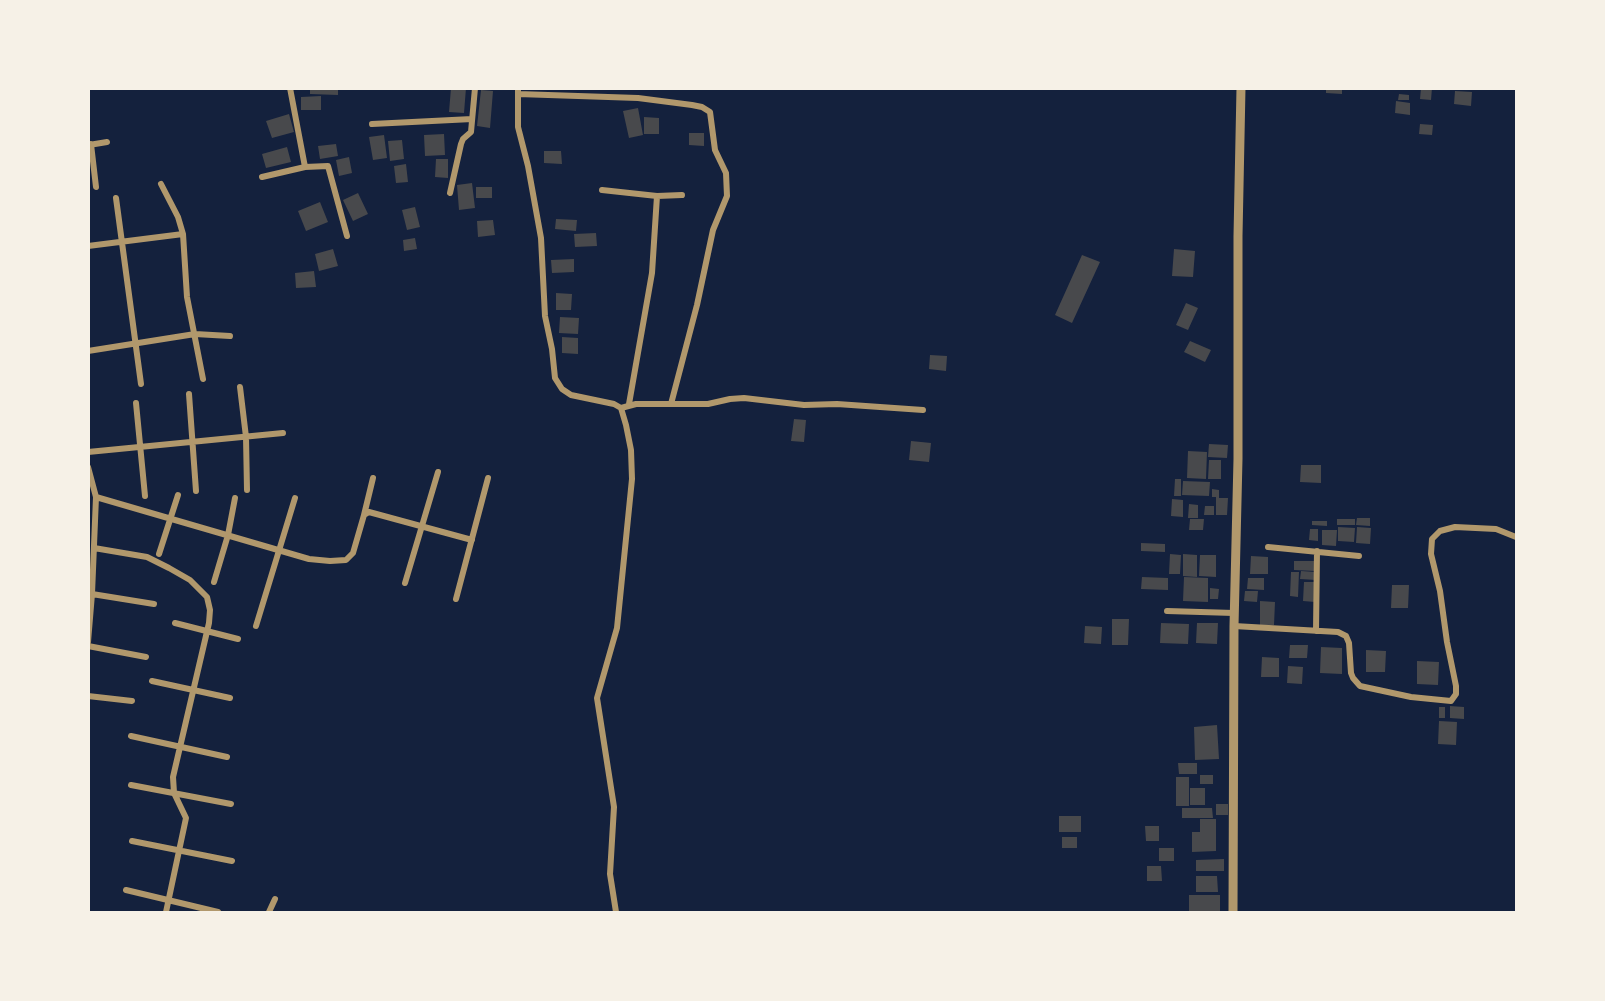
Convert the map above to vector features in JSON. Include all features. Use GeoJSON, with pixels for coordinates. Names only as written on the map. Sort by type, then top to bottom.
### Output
{"type":"FeatureCollection","features":[{"type":"Feature","properties":{"kind":"street"},"geometry":{"type":"LineString","coordinates":[[290,88],[305,167]]}},
{"type":"Feature","properties":{"kind":"street"},"geometry":{"type":"LineString","coordinates":[[450,193],[461,144],[471,132],[475,88]]}},
{"type":"Feature","properties":{"kind":"street"},"geometry":{"type":"LineString","coordinates":[[1233,912],[1234,613],[1238,459],[1238,236],[1241,88]]}},
{"type":"Feature","properties":{"kind":"street"},"geometry":{"type":"LineString","coordinates":[[616,912],[610,874],[614,807],[597,698],[617,628],[632,479],[631,450],[621,408],[614,404],[571,395],[562,389],[555,378],[545,316],[542,238],[518,127],[518,91],[638,98],[692,105],[710,112],[715,150],[726,173],[727,196],[713,230],[697,305],[671,404]]}},
{"type":"Feature","properties":{"kind":"street"},"geometry":{"type":"LineString","coordinates":[[372,124],[472,119]]}},
{"type":"Feature","properties":{"kind":"street"},"geometry":{"type":"LineString","coordinates":[[96,187],[90,145],[108,142]]}},
{"type":"Feature","properties":{"kind":"street"},"geometry":{"type":"LineString","coordinates":[[262,177],[305,167],[328,166],[347,236]]}},
{"type":"Feature","properties":{"kind":"street"},"geometry":{"type":"LineString","coordinates":[[161,184],[178,217],[183,234],[187,297],[203,379]]}},
{"type":"Feature","properties":{"kind":"street"},"geometry":{"type":"LineString","coordinates":[[602,190],[657,196],[682,195]]}},
{"type":"Feature","properties":{"kind":"street"},"geometry":{"type":"LineString","coordinates":[[629,404],[652,273],[657,196]]}},
{"type":"Feature","properties":{"kind":"street"},"geometry":{"type":"LineString","coordinates":[[116,198],[141,384]]}},
{"type":"Feature","properties":{"kind":"street"},"geometry":{"type":"LineString","coordinates":[[88,246],[183,234]]}},
{"type":"Feature","properties":{"kind":"street"},"geometry":{"type":"LineString","coordinates":[[88,351],[195,334],[230,336]]}},
{"type":"Feature","properties":{"kind":"street"},"geometry":{"type":"LineString","coordinates":[[240,387],[246,437],[247,490]]}},
{"type":"Feature","properties":{"kind":"street"},"geometry":{"type":"LineString","coordinates":[[189,394],[196,491]]}},
{"type":"Feature","properties":{"kind":"street"},"geometry":{"type":"LineString","coordinates":[[621,408],[629,404],[708,404],[744,398],[804,405],[837,404],[923,410]]}},
{"type":"Feature","properties":{"kind":"street"},"geometry":{"type":"LineString","coordinates":[[136,403],[145,496]]}},
{"type":"Feature","properties":{"kind":"street"},"geometry":{"type":"LineString","coordinates":[[88,452],[283,433]]}},
{"type":"Feature","properties":{"kind":"street"},"geometry":{"type":"LineString","coordinates":[[88,467],[91,490],[96,497],[88,644],[146,657]]}},
{"type":"Feature","properties":{"kind":"street"},"geometry":{"type":"LineString","coordinates":[[405,583],[438,472]]}},
{"type":"Feature","properties":{"kind":"street"},"geometry":{"type":"LineString","coordinates":[[96,497],[309,559],[346,560],[353,553],[373,478]]}},
{"type":"Feature","properties":{"kind":"street"},"geometry":{"type":"LineString","coordinates":[[456,599],[488,478]]}},
{"type":"Feature","properties":{"kind":"street"},"geometry":{"type":"LineString","coordinates":[[159,554],[178,495]]}},
{"type":"Feature","properties":{"kind":"street"},"geometry":{"type":"LineString","coordinates":[[214,582],[228,535],[235,498]]}},
{"type":"Feature","properties":{"kind":"street"},"geometry":{"type":"LineString","coordinates":[[256,626],[295,498]]}},
{"type":"Feature","properties":{"kind":"street"},"geometry":{"type":"LineString","coordinates":[[364,515],[373,513],[472,540]]}},
{"type":"Feature","properties":{"kind":"street"},"geometry":{"type":"LineString","coordinates":[[1234,626],[1338,632],[1346,636],[1349,642],[1351,673],[1359,686],[1411,697],[1451,700],[1456,694],[1456,686],[1440,591],[1431,554],[1432,539],[1440,531],[1455,527],[1496,529],[1516,537]]}},
{"type":"Feature","properties":{"kind":"street"},"geometry":{"type":"LineString","coordinates":[[1268,547],[1359,556]]}},
{"type":"Feature","properties":{"kind":"street"},"geometry":{"type":"LineString","coordinates":[[94,548],[147,557],[190,580],[207,597],[210,610],[173,777],[174,793],[186,818],[166,912]]}},
{"type":"Feature","properties":{"kind":"street"},"geometry":{"type":"LineString","coordinates":[[1316,631],[1317,551]]}},
{"type":"Feature","properties":{"kind":"street"},"geometry":{"type":"LineString","coordinates":[[92,594],[154,604]]}},
{"type":"Feature","properties":{"kind":"street"},"geometry":{"type":"LineString","coordinates":[[1167,611],[1234,613]]}},
{"type":"Feature","properties":{"kind":"street"},"geometry":{"type":"LineString","coordinates":[[175,622],[238,639]]}},
{"type":"Feature","properties":{"kind":"street"},"geometry":{"type":"LineString","coordinates":[[152,681],[230,698]]}},
{"type":"Feature","properties":{"kind":"street"},"geometry":{"type":"LineString","coordinates":[[88,696],[132,701]]}},
{"type":"Feature","properties":{"kind":"street"},"geometry":{"type":"LineString","coordinates":[[131,736],[227,757]]}},
{"type":"Feature","properties":{"kind":"street"},"geometry":{"type":"LineString","coordinates":[[131,785],[231,804]]}},
{"type":"Feature","properties":{"kind":"street"},"geometry":{"type":"LineString","coordinates":[[132,841],[232,861]]}},
{"type":"Feature","properties":{"kind":"street"},"geometry":{"type":"LineString","coordinates":[[126,890],[218,912]]}},
{"type":"Feature","properties":{"kind":"street"},"geometry":{"type":"LineString","coordinates":[[269,912],[275,899]]}},
{"type":"Feature","properties":{"kind":"building"},"geometry":{"type":"Polygon","coordinates":[[[310,88],[338,88],[338,95],[310,94],[310,88]]]}},
{"type":"Feature","properties":{"kind":"building"},"geometry":{"type":"Polygon","coordinates":[[[451,88],[466,88],[464,113],[449,112],[451,88]]]}},
{"type":"Feature","properties":{"kind":"building"},"geometry":{"type":"Polygon","coordinates":[[[1326,88],[1342,88],[1342,94],[1326,93],[1326,88]]]}},
{"type":"Feature","properties":{"kind":"building"},"geometry":{"type":"Polygon","coordinates":[[[1421,88],[1432,88],[1431,100],[1420,99],[1421,88]]]}},
{"type":"Feature","properties":{"kind":"building"},"geometry":{"type":"Polygon","coordinates":[[[481,90],[493,91],[490,128],[477,126],[481,90]]]}},
{"type":"Feature","properties":{"kind":"building"},"geometry":{"type":"Polygon","coordinates":[[[1455,91],[1472,92],[1471,106],[1454,104],[1455,91]]]}},
{"type":"Feature","properties":{"kind":"building"},"geometry":{"type":"Polygon","coordinates":[[[1399,94],[1409,95],[1409,100],[1398,100],[1399,94]]]}},
{"type":"Feature","properties":{"kind":"building"},"geometry":{"type":"Polygon","coordinates":[[[321,96],[321,110],[301,110],[301,97],[321,96]]]}},
{"type":"Feature","properties":{"kind":"building"},"geometry":{"type":"Polygon","coordinates":[[[1396,101],[1410,103],[1410,115],[1395,113],[1396,101]]]}},
{"type":"Feature","properties":{"kind":"building"},"geometry":{"type":"Polygon","coordinates":[[[638,108],[643,135],[629,138],[623,111],[638,108]]]}},
{"type":"Feature","properties":{"kind":"building"},"geometry":{"type":"Polygon","coordinates":[[[289,114],[294,132],[272,138],[266,121],[289,114]]]}},
{"type":"Feature","properties":{"kind":"building"},"geometry":{"type":"Polygon","coordinates":[[[644,117],[659,118],[659,134],[644,134],[644,117]]]}},
{"type":"Feature","properties":{"kind":"building"},"geometry":{"type":"Polygon","coordinates":[[[1420,124],[1433,125],[1432,135],[1419,134],[1420,124]]]}},
{"type":"Feature","properties":{"kind":"building"},"geometry":{"type":"Polygon","coordinates":[[[689,133],[704,133],[704,146],[689,145],[689,133]]]}},
{"type":"Feature","properties":{"kind":"building"},"geometry":{"type":"Polygon","coordinates":[[[444,134],[445,155],[425,156],[424,135],[444,134]]]}},
{"type":"Feature","properties":{"kind":"building"},"geometry":{"type":"Polygon","coordinates":[[[384,135],[387,158],[373,160],[369,137],[384,135]]]}},
{"type":"Feature","properties":{"kind":"building"},"geometry":{"type":"Polygon","coordinates":[[[402,140],[404,159],[390,161],[388,141],[402,140]]]}},
{"type":"Feature","properties":{"kind":"building"},"geometry":{"type":"Polygon","coordinates":[[[336,144],[338,156],[320,159],[318,146],[336,144]]]}},
{"type":"Feature","properties":{"kind":"building"},"geometry":{"type":"Polygon","coordinates":[[[287,147],[291,162],[266,168],[262,154],[287,147]]]}},
{"type":"Feature","properties":{"kind":"building"},"geometry":{"type":"Polygon","coordinates":[[[544,151],[561,151],[562,164],[544,163],[544,151]]]}},
{"type":"Feature","properties":{"kind":"building"},"geometry":{"type":"Polygon","coordinates":[[[349,157],[352,173],[339,176],[336,160],[349,157]]]}},
{"type":"Feature","properties":{"kind":"building"},"geometry":{"type":"Polygon","coordinates":[[[436,159],[448,159],[448,178],[435,177],[436,159]]]}},
{"type":"Feature","properties":{"kind":"building"},"geometry":{"type":"Polygon","coordinates":[[[406,164],[408,182],[396,183],[394,166],[406,164]]]}},
{"type":"Feature","properties":{"kind":"building"},"geometry":{"type":"Polygon","coordinates":[[[472,183],[475,208],[459,210],[457,185],[472,183]]]}},
{"type":"Feature","properties":{"kind":"building"},"geometry":{"type":"Polygon","coordinates":[[[476,187],[492,187],[492,198],[476,198],[476,187]]]}},
{"type":"Feature","properties":{"kind":"building"},"geometry":{"type":"Polygon","coordinates":[[[358,193],[368,214],[353,221],[343,200],[358,193]]]}},
{"type":"Feature","properties":{"kind":"building"},"geometry":{"type":"Polygon","coordinates":[[[320,202],[328,222],[306,231],[298,211],[320,202]]]}},
{"type":"Feature","properties":{"kind":"building"},"geometry":{"type":"Polygon","coordinates":[[[415,207],[420,227],[407,230],[402,210],[415,207]]]}},
{"type":"Feature","properties":{"kind":"building"},"geometry":{"type":"Polygon","coordinates":[[[556,219],[577,220],[576,231],[555,229],[556,219]]]}},
{"type":"Feature","properties":{"kind":"building"},"geometry":{"type":"Polygon","coordinates":[[[493,220],[495,235],[478,237],[477,221],[493,220]]]}},
{"type":"Feature","properties":{"kind":"building"},"geometry":{"type":"Polygon","coordinates":[[[596,233],[597,246],[575,247],[574,234],[596,233]]]}},
{"type":"Feature","properties":{"kind":"building"},"geometry":{"type":"Polygon","coordinates":[[[415,238],[417,249],[404,251],[403,240],[415,238]]]}},
{"type":"Feature","properties":{"kind":"building"},"geometry":{"type":"Polygon","coordinates":[[[333,249],[338,266],[319,271],[315,254],[333,249]]]}},
{"type":"Feature","properties":{"kind":"building"},"geometry":{"type":"Polygon","coordinates":[[[1174,249],[1195,251],[1193,277],[1172,276],[1174,249]]]}},
{"type":"Feature","properties":{"kind":"building"},"geometry":{"type":"Polygon","coordinates":[[[1082,255],[1100,262],[1072,323],[1055,315],[1082,255]]]}},
{"type":"Feature","properties":{"kind":"building"},"geometry":{"type":"Polygon","coordinates":[[[574,259],[574,272],[552,273],[551,260],[574,259]]]}},
{"type":"Feature","properties":{"kind":"building"},"geometry":{"type":"Polygon","coordinates":[[[314,271],[316,287],[296,288],[295,273],[314,271]]]}},
{"type":"Feature","properties":{"kind":"building"},"geometry":{"type":"Polygon","coordinates":[[[556,293],[572,294],[571,310],[556,310],[556,293]]]}},
{"type":"Feature","properties":{"kind":"building"},"geometry":{"type":"Polygon","coordinates":[[[1186,303],[1198,308],[1188,330],[1176,325],[1186,303]]]}},
{"type":"Feature","properties":{"kind":"building"},"geometry":{"type":"Polygon","coordinates":[[[560,317],[579,318],[578,334],[559,333],[560,317]]]}},
{"type":"Feature","properties":{"kind":"building"},"geometry":{"type":"Polygon","coordinates":[[[562,337],[578,338],[578,354],[562,353],[562,337]]]}},
{"type":"Feature","properties":{"kind":"building"},"geometry":{"type":"Polygon","coordinates":[[[1190,341],[1211,350],[1205,362],[1184,352],[1190,341]]]}},
{"type":"Feature","properties":{"kind":"building"},"geometry":{"type":"Polygon","coordinates":[[[930,355],[947,356],[946,371],[929,369],[930,355]]]}},
{"type":"Feature","properties":{"kind":"building"},"geometry":{"type":"Polygon","coordinates":[[[794,419],[806,420],[804,442],[791,441],[794,419]]]}},
{"type":"Feature","properties":{"kind":"building"},"geometry":{"type":"Polygon","coordinates":[[[911,441],[931,443],[929,462],[909,460],[911,441]]]}},
{"type":"Feature","properties":{"kind":"building"},"geometry":{"type":"Polygon","coordinates":[[[1209,444],[1228,445],[1227,458],[1208,457],[1209,444]]]}},
{"type":"Feature","properties":{"kind":"building"},"geometry":{"type":"Polygon","coordinates":[[[1188,451],[1207,452],[1206,479],[1187,478],[1188,451]]]}},
{"type":"Feature","properties":{"kind":"building"},"geometry":{"type":"Polygon","coordinates":[[[1209,460],[1221,460],[1221,479],[1208,479],[1209,460]]]}},
{"type":"Feature","properties":{"kind":"building"},"geometry":{"type":"Polygon","coordinates":[[[1301,465],[1321,465],[1321,483],[1300,482],[1301,465]]]}},
{"type":"Feature","properties":{"kind":"building"},"geometry":{"type":"Polygon","coordinates":[[[1175,479],[1181,479],[1181,496],[1174,496],[1175,479]]]}},
{"type":"Feature","properties":{"kind":"building"},"geometry":{"type":"Polygon","coordinates":[[[1183,481],[1210,482],[1209,496],[1182,495],[1183,481]]]}},
{"type":"Feature","properties":{"kind":"building"},"geometry":{"type":"Polygon","coordinates":[[[1212,489],[1219,490],[1219,498],[1228,498],[1227,515],[1216,515],[1216,497],[1212,497],[1212,489]]]}},
{"type":"Feature","properties":{"kind":"building"},"geometry":{"type":"Polygon","coordinates":[[[1172,499],[1183,500],[1183,517],[1171,516],[1172,499]]]}},
{"type":"Feature","properties":{"kind":"building"},"geometry":{"type":"Polygon","coordinates":[[[1189,504],[1198,505],[1198,518],[1188,518],[1189,504]]]}},
{"type":"Feature","properties":{"kind":"building"},"geometry":{"type":"Polygon","coordinates":[[[1205,506],[1214,506],[1214,515],[1204,515],[1205,506]]]}},
{"type":"Feature","properties":{"kind":"building"},"geometry":{"type":"Polygon","coordinates":[[[1357,518],[1370,518],[1370,526],[1356,525],[1357,518]]]}},
{"type":"Feature","properties":{"kind":"building"},"geometry":{"type":"Polygon","coordinates":[[[1190,519],[1204,519],[1203,530],[1189,530],[1190,519]]]}},
{"type":"Feature","properties":{"kind":"building"},"geometry":{"type":"Polygon","coordinates":[[[1337,519],[1355,519],[1355,525],[1337,525],[1337,519]]]}},
{"type":"Feature","properties":{"kind":"building"},"geometry":{"type":"Polygon","coordinates":[[[1312,521],[1327,521],[1327,526],[1312,525],[1312,521]]]}},
{"type":"Feature","properties":{"kind":"building"},"geometry":{"type":"Polygon","coordinates":[[[1338,527],[1355,528],[1354,542],[1338,541],[1338,527]]]}},
{"type":"Feature","properties":{"kind":"building"},"geometry":{"type":"Polygon","coordinates":[[[1357,527],[1371,528],[1370,544],[1356,543],[1357,527]]]}},
{"type":"Feature","properties":{"kind":"building"},"geometry":{"type":"Polygon","coordinates":[[[1310,529],[1318,529],[1318,541],[1309,540],[1310,529]]]}},
{"type":"Feature","properties":{"kind":"building"},"geometry":{"type":"Polygon","coordinates":[[[1322,530],[1337,530],[1336,546],[1322,545],[1322,530]]]}},
{"type":"Feature","properties":{"kind":"building"},"geometry":{"type":"Polygon","coordinates":[[[1141,543],[1165,544],[1165,552],[1141,551],[1141,543]]]}},
{"type":"Feature","properties":{"kind":"building"},"geometry":{"type":"Polygon","coordinates":[[[1170,554],[1181,555],[1180,574],[1169,574],[1170,554]]]}},
{"type":"Feature","properties":{"kind":"building"},"geometry":{"type":"Polygon","coordinates":[[[1183,554],[1197,555],[1197,577],[1183,576],[1183,554]]]}},
{"type":"Feature","properties":{"kind":"building"},"geometry":{"type":"Polygon","coordinates":[[[1200,555],[1216,555],[1216,577],[1199,576],[1200,555]]]}},
{"type":"Feature","properties":{"kind":"building"},"geometry":{"type":"Polygon","coordinates":[[[1251,556],[1268,557],[1268,574],[1250,574],[1251,556]]]}},
{"type":"Feature","properties":{"kind":"building"},"geometry":{"type":"Polygon","coordinates":[[[1294,561],[1315,561],[1315,571],[1294,570],[1294,561]]]}},
{"type":"Feature","properties":{"kind":"building"},"geometry":{"type":"Polygon","coordinates":[[[1301,571],[1316,572],[1316,580],[1300,579],[1301,571]]]}},
{"type":"Feature","properties":{"kind":"building"},"geometry":{"type":"Polygon","coordinates":[[[1291,572],[1299,572],[1298,597],[1290,596],[1291,572]]]}},
{"type":"Feature","properties":{"kind":"building"},"geometry":{"type":"Polygon","coordinates":[[[1142,577],[1168,578],[1168,590],[1141,589],[1142,577]]]}},
{"type":"Feature","properties":{"kind":"building"},"geometry":{"type":"Polygon","coordinates":[[[1184,577],[1208,578],[1208,602],[1183,601],[1184,577]]]}},
{"type":"Feature","properties":{"kind":"building"},"geometry":{"type":"Polygon","coordinates":[[[1248,578],[1264,578],[1264,590],[1247,589],[1248,578]]]}},
{"type":"Feature","properties":{"kind":"building"},"geometry":{"type":"Polygon","coordinates":[[[1304,582],[1316,582],[1315,602],[1303,601],[1304,582]]]}},
{"type":"Feature","properties":{"kind":"building"},"geometry":{"type":"Polygon","coordinates":[[[1392,585],[1409,585],[1408,608],[1391,608],[1392,585]]]}},
{"type":"Feature","properties":{"kind":"building"},"geometry":{"type":"Polygon","coordinates":[[[1210,588],[1219,589],[1218,599],[1210,599],[1210,588]]]}},
{"type":"Feature","properties":{"kind":"building"},"geometry":{"type":"Polygon","coordinates":[[[1245,591],[1258,591],[1257,602],[1244,601],[1245,591]]]}},
{"type":"Feature","properties":{"kind":"building"},"geometry":{"type":"Polygon","coordinates":[[[1260,601],[1275,602],[1274,625],[1260,625],[1260,601]]]}},
{"type":"Feature","properties":{"kind":"building"},"geometry":{"type":"Polygon","coordinates":[[[1112,619],[1129,619],[1128,645],[1112,645],[1112,619]]]}},
{"type":"Feature","properties":{"kind":"building"},"geometry":{"type":"Polygon","coordinates":[[[1161,623],[1189,624],[1188,644],[1160,643],[1161,623]]]}},
{"type":"Feature","properties":{"kind":"building"},"geometry":{"type":"Polygon","coordinates":[[[1197,623],[1218,623],[1217,644],[1196,643],[1197,623]]]}},
{"type":"Feature","properties":{"kind":"building"},"geometry":{"type":"Polygon","coordinates":[[[1085,626],[1102,627],[1101,644],[1084,643],[1085,626]]]}},
{"type":"Feature","properties":{"kind":"building"},"geometry":{"type":"Polygon","coordinates":[[[1290,645],[1308,645],[1307,658],[1289,658],[1290,645]]]}},
{"type":"Feature","properties":{"kind":"building"},"geometry":{"type":"Polygon","coordinates":[[[1321,647],[1342,648],[1342,674],[1320,673],[1321,647]]]}},
{"type":"Feature","properties":{"kind":"building"},"geometry":{"type":"Polygon","coordinates":[[[1366,650],[1386,651],[1385,672],[1366,672],[1366,650]]]}},
{"type":"Feature","properties":{"kind":"building"},"geometry":{"type":"Polygon","coordinates":[[[1262,657],[1279,658],[1279,677],[1261,677],[1262,657]]]}},
{"type":"Feature","properties":{"kind":"building"},"geometry":{"type":"Polygon","coordinates":[[[1417,661],[1439,662],[1438,685],[1417,684],[1417,661]]]}},
{"type":"Feature","properties":{"kind":"building"},"geometry":{"type":"Polygon","coordinates":[[[1288,666],[1303,667],[1302,684],[1287,683],[1288,666]]]}},
{"type":"Feature","properties":{"kind":"building"},"geometry":{"type":"Polygon","coordinates":[[[1450,706],[1464,707],[1464,719],[1450,718],[1450,706]]]}},
{"type":"Feature","properties":{"kind":"building"},"geometry":{"type":"Polygon","coordinates":[[[1439,707],[1445,707],[1445,718],[1439,718],[1439,707]]]}},
{"type":"Feature","properties":{"kind":"building"},"geometry":{"type":"Polygon","coordinates":[[[1439,721],[1457,722],[1456,745],[1438,744],[1439,721]]]}},
{"type":"Feature","properties":{"kind":"building"},"geometry":{"type":"Polygon","coordinates":[[[1217,725],[1219,759],[1195,760],[1194,727],[1217,725]]]}},
{"type":"Feature","properties":{"kind":"building"},"geometry":{"type":"Polygon","coordinates":[[[1178,763],[1197,763],[1197,774],[1179,774],[1178,763]]]}},
{"type":"Feature","properties":{"kind":"building"},"geometry":{"type":"Polygon","coordinates":[[[1200,775],[1213,775],[1213,784],[1200,784],[1200,775]]]}},
{"type":"Feature","properties":{"kind":"building"},"geometry":{"type":"Polygon","coordinates":[[[1176,777],[1189,777],[1189,806],[1176,806],[1176,777]]]}},
{"type":"Feature","properties":{"kind":"building"},"geometry":{"type":"Polygon","coordinates":[[[1190,788],[1205,788],[1205,805],[1190,805],[1190,788]]]}},
{"type":"Feature","properties":{"kind":"building"},"geometry":{"type":"Polygon","coordinates":[[[1216,804],[1228,804],[1228,815],[1216,815],[1216,804]]]}},
{"type":"Feature","properties":{"kind":"building"},"geometry":{"type":"Polygon","coordinates":[[[1182,808],[1212,808],[1213,818],[1182,818],[1182,808]]]}},
{"type":"Feature","properties":{"kind":"building"},"geometry":{"type":"Polygon","coordinates":[[[1059,816],[1081,816],[1081,832],[1059,832],[1059,816]]]}},
{"type":"Feature","properties":{"kind":"building"},"geometry":{"type":"Polygon","coordinates":[[[1200,819],[1216,819],[1216,851],[1192,852],[1192,832],[1200,832],[1200,819]]]}},
{"type":"Feature","properties":{"kind":"building"},"geometry":{"type":"Polygon","coordinates":[[[1145,826],[1159,826],[1159,841],[1146,841],[1145,826]]]}},
{"type":"Feature","properties":{"kind":"building"},"geometry":{"type":"Polygon","coordinates":[[[1062,837],[1077,837],[1077,848],[1062,848],[1062,837]]]}},
{"type":"Feature","properties":{"kind":"building"},"geometry":{"type":"Polygon","coordinates":[[[1159,848],[1174,848],[1174,861],[1159,861],[1159,848]]]}},
{"type":"Feature","properties":{"kind":"building"},"geometry":{"type":"Polygon","coordinates":[[[1224,859],[1224,871],[1196,871],[1196,860],[1224,859]]]}},
{"type":"Feature","properties":{"kind":"building"},"geometry":{"type":"Polygon","coordinates":[[[1147,866],[1161,866],[1162,881],[1147,881],[1147,866]]]}},
{"type":"Feature","properties":{"kind":"building"},"geometry":{"type":"Polygon","coordinates":[[[1196,876],[1217,876],[1218,892],[1196,892],[1196,876]]]}},
{"type":"Feature","properties":{"kind":"building"},"geometry":{"type":"Polygon","coordinates":[[[1189,895],[1220,895],[1220,912],[1189,912],[1189,895]]]}}]}
